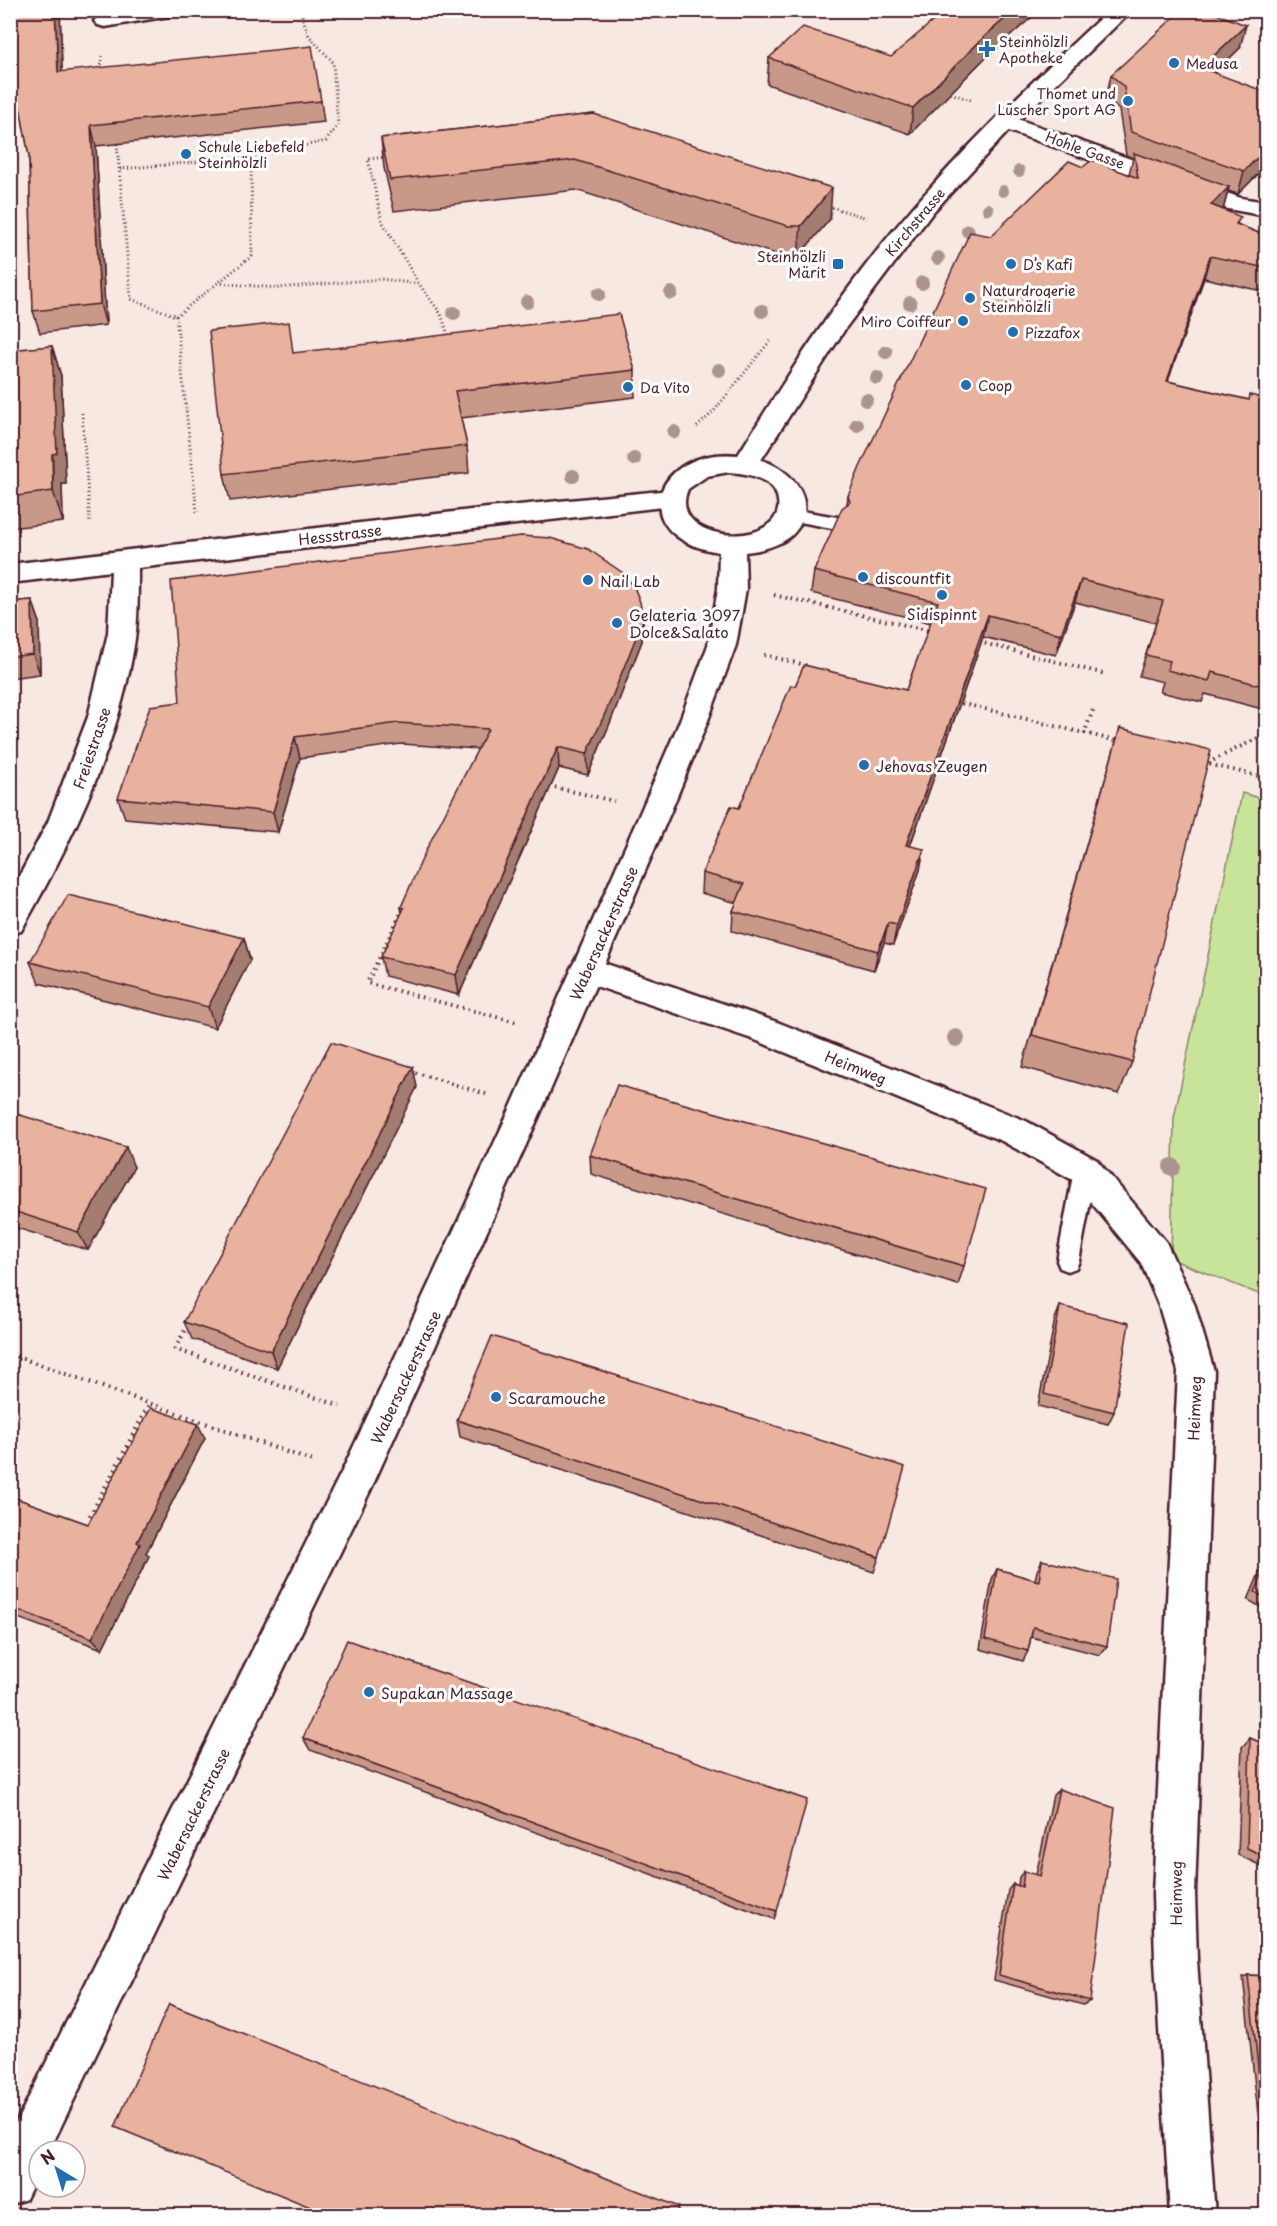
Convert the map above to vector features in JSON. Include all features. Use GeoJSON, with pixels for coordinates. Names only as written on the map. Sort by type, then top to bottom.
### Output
{"type":"FeatureCollection","features":[{"type":"Feature","properties":{"kind":"street"},"geometry":{"type":"LineString","coordinates":[[105,21],[169,10]]}},
{"type":"Feature","properties":{"kind":"street","name":"Kirchstrasse"},"geometry":{"type":"LineString","coordinates":[[746,464],[816,353],[868,279],[906,231],[1009,118],[1122,10]]}},
{"type":"Feature","properties":{"kind":"street","name":"Hohle Gasse"},"geometry":{"type":"LineString","coordinates":[[1009,118],[1236,204],[1266,209]]}},
{"type":"Feature","properties":{"kind":"street"},"geometry":{"type":"LineString","coordinates":[[746,464],[778,478],[788,490],[792,503],[790,516],[782,528],[769,537],[752,543],[732,545],[712,543],[694,536],[680,526],[672,513],[671,499],[675,488],[684,478],[696,470],[712,465],[746,464]]}},
{"type":"Feature","properties":{"kind":"street","name":"Hessstrasse"},"geometry":{"type":"LineString","coordinates":[[10,574],[488,517],[671,499]]}},
{"type":"Feature","properties":{"kind":"street","name":"Wabersackerstrasse"},"geometry":{"type":"LineString","coordinates":[[10,2183],[385,1421],[527,1107],[656,811],[693,723],[722,645],[732,589],[732,545]]}},
{"type":"Feature","properties":{"kind":"street","name":"Freiestrasse"},"geometry":{"type":"LineString","coordinates":[[10,922],[41,870],[78,790],[105,710],[121,640],[125,560]]}},
{"type":"Feature","properties":{"kind":"street","name":"Heimweg"},"geometry":{"type":"LineString","coordinates":[[586,970],[766,1031],[1014,1131],[1085,1170],[1154,1253],[1177,1305],[1196,1371],[1174,1894],[1176,1960],[1193,2216]]}},
{"type":"Feature","properties":{"kind":"lane"},"geometry":{"type":"LineString","coordinates":[[790,516],[837,523]]}},
{"type":"Feature","properties":{"kind":"lane"},"geometry":{"type":"LineString","coordinates":[[1068,1261],[1085,1170]]}},
{"type":"Feature","properties":{"kind":"path"},"geometry":{"type":"LineString","coordinates":[[120,169],[250,157],[326,141],[338,125],[333,62],[309,36],[300,10]]}},
{"type":"Feature","properties":{"kind":"path"},"geometry":{"type":"LineString","coordinates":[[946,92],[1009,118]]}},
{"type":"Feature","properties":{"kind":"path"},"geometry":{"type":"LineString","coordinates":[[117,144],[131,299],[176,316]]}},
{"type":"Feature","properties":{"kind":"path"},"geometry":{"type":"LineString","coordinates":[[391,156],[368,159],[382,221],[418,284],[441,314],[452,345]]}},
{"type":"Feature","properties":{"kind":"path"},"geometry":{"type":"LineString","coordinates":[[176,316],[252,256],[250,157]]}},
{"type":"Feature","properties":{"kind":"path"},"geometry":{"type":"LineString","coordinates":[[826,205],[906,231]]}},
{"type":"Feature","properties":{"kind":"path"},"geometry":{"type":"LineString","coordinates":[[218,283],[278,288],[381,279],[418,284]]}},
{"type":"Feature","properties":{"kind":"path"},"geometry":{"type":"LineString","coordinates":[[176,316],[201,551]]}},
{"type":"Feature","properties":{"kind":"path"},"geometry":{"type":"LineString","coordinates":[[693,430],[714,411],[770,341]]}},
{"type":"Feature","properties":{"kind":"path"},"geometry":{"type":"LineString","coordinates":[[82,413],[93,564]]}},
{"type":"Feature","properties":{"kind":"path"},"geometry":{"type":"LineString","coordinates":[[773,594],[936,632]]}},
{"type":"Feature","properties":{"kind":"path"},"geometry":{"type":"LineString","coordinates":[[971,640],[1105,674]]}},
{"type":"Feature","properties":{"kind":"path"},"geometry":{"type":"LineString","coordinates":[[722,645],[813,667]]}},
{"type":"Feature","properties":{"kind":"path"},"geometry":{"type":"LineString","coordinates":[[949,700],[1131,745]]}},
{"type":"Feature","properties":{"kind":"path"},"geometry":{"type":"LineString","coordinates":[[1084,734],[1094,707]]}},
{"type":"Feature","properties":{"kind":"path"},"geometry":{"type":"LineString","coordinates":[[1207,764],[1266,734]]}},
{"type":"Feature","properties":{"kind":"path"},"geometry":{"type":"LineString","coordinates":[[1196,761],[1266,778]]}},
{"type":"Feature","properties":{"kind":"path"},"geometry":{"type":"LineString","coordinates":[[541,784],[656,811]]}},
{"type":"Feature","properties":{"kind":"path"},"geometry":{"type":"LineString","coordinates":[[404,907],[367,982],[559,1033]]}},
{"type":"Feature","properties":{"kind":"path"},"geometry":{"type":"LineString","coordinates":[[403,1069],[527,1107]]}},
{"type":"Feature","properties":{"kind":"path"},"geometry":{"type":"LineString","coordinates":[[192,1318],[175,1349],[385,1421]]}},
{"type":"Feature","properties":{"kind":"path"},"geometry":{"type":"LineString","coordinates":[[10,1354],[358,1477]]}},
{"type":"Feature","properties":{"kind":"path"},"geometry":{"type":"LineString","coordinates":[[10,1370],[18,1357]]}},
{"type":"Feature","properties":{"kind":"path"},"geometry":{"type":"LineString","coordinates":[[90,1516],[150,1403]]}},
{"type":"Feature","properties":{"kind":"green space"},"geometry":{"type":"Polygon","coordinates":[[[1242,793],[1266,800],[1266,1297],[1171,1259],[1174,1118],[1242,793]]]}},
{"type":"Feature","properties":{"kind":"building"},"geometry":{"type":"Polygon","coordinates":[[[10,10],[55,10],[58,72],[312,46],[321,101],[91,125],[100,304],[33,311],[29,156],[15,80],[10,81],[10,10]]]}},
{"type":"Feature","properties":{"kind":"building"},"geometry":{"type":"Polygon","coordinates":[[[946,10],[1015,10],[986,35],[913,108],[769,58],[803,27],[891,57],[946,10]]]}},
{"type":"Feature","properties":{"kind":"building"},"geometry":{"type":"Polygon","coordinates":[[[1182,10],[1206,10],[1246,25],[1201,68],[1266,92],[1266,149],[1244,171],[1131,132],[1124,87],[1111,75],[1182,10]]]}},
{"type":"Feature","properties":{"kind":"building"},"geometry":{"type":"Polygon","coordinates":[[[594,114],[832,188],[801,226],[788,226],[575,160],[390,180],[381,138],[594,114]]]}},
{"type":"Feature","properties":{"kind":"building"},"geometry":{"type":"Polygon","coordinates":[[[1134,153],[1229,187],[1211,205],[1241,217],[1236,224],[1266,236],[1266,268],[1210,256],[1167,381],[1249,400],[1250,395],[1266,399],[1266,687],[1212,672],[1209,681],[1167,670],[1170,661],[1146,655],[1163,601],[1081,580],[1061,634],[988,615],[906,845],[924,849],[897,925],[888,923],[878,951],[733,911],[744,884],[702,873],[731,806],[739,808],[791,685],[795,686],[804,665],[906,690],[938,602],[814,571],[842,508],[850,502],[848,496],[860,467],[970,232],[991,236],[1069,161],[1083,167],[1092,160],[1138,178],[1134,153]]]}},
{"type":"Feature","properties":{"kind":"building"},"geometry":{"type":"Polygon","coordinates":[[[619,314],[635,370],[455,391],[467,446],[224,474],[209,331],[289,322],[293,353],[619,314]]]}},
{"type":"Feature","properties":{"kind":"building"},"geometry":{"type":"Polygon","coordinates":[[[52,346],[57,453],[52,454],[53,491],[10,497],[10,350],[52,346]]]}},
{"type":"Feature","properties":{"kind":"building"},"geometry":{"type":"Polygon","coordinates":[[[521,536],[550,538],[588,549],[623,573],[634,587],[640,602],[643,620],[587,754],[558,747],[456,975],[381,957],[404,908],[401,907],[426,850],[488,729],[398,723],[295,737],[273,812],[118,798],[150,706],[180,702],[171,581],[521,536]]]}},
{"type":"Feature","properties":{"kind":"building"},"geometry":{"type":"Polygon","coordinates":[[[32,600],[33,654],[10,657],[10,602],[32,600]]]}},
{"type":"Feature","properties":{"kind":"building"},"geometry":{"type":"Polygon","coordinates":[[[1120,728],[1211,750],[1132,1062],[1032,1035],[1120,728]]]}},
{"type":"Feature","properties":{"kind":"building"},"geometry":{"type":"Polygon","coordinates":[[[68,895],[244,938],[208,1007],[30,962],[68,895]]]}},
{"type":"Feature","properties":{"kind":"building"},"geometry":{"type":"Polygon","coordinates":[[[331,1042],[413,1067],[271,1351],[184,1322],[331,1042]]]}},
{"type":"Feature","properties":{"kind":"building"},"geometry":{"type":"Polygon","coordinates":[[[617,1085],[986,1189],[964,1266],[590,1155],[617,1085]]]}},
{"type":"Feature","properties":{"kind":"building"},"geometry":{"type":"Polygon","coordinates":[[[10,1112],[126,1147],[78,1232],[10,1210],[10,1112]]]}},
{"type":"Feature","properties":{"kind":"building"},"geometry":{"type":"Polygon","coordinates":[[[1060,1306],[1129,1323],[1114,1412],[1044,1394],[1060,1306]]]}},
{"type":"Feature","properties":{"kind":"building"},"geometry":{"type":"Polygon","coordinates":[[[492,1336],[905,1467],[879,1557],[457,1420],[492,1336]]]}},
{"type":"Feature","properties":{"kind":"building"},"geometry":{"type":"Polygon","coordinates":[[[151,1408],[198,1424],[137,1542],[140,1544],[92,1638],[10,1607],[10,1496],[88,1524],[151,1408]]]}},
{"type":"Feature","properties":{"kind":"building"},"geometry":{"type":"Polygon","coordinates":[[[1042,1560],[1116,1579],[1107,1646],[1033,1627],[1028,1651],[985,1639],[997,1569],[1039,1581],[1042,1560]]]}},
{"type":"Feature","properties":{"kind":"building"},"geometry":{"type":"Polygon","coordinates":[[[1266,1566],[1266,1598],[1255,1592],[1266,1566]]]}},
{"type":"Feature","properties":{"kind":"building"},"geometry":{"type":"Polygon","coordinates":[[[347,1640],[807,1800],[777,1911],[303,1738],[347,1640]]]}},
{"type":"Feature","properties":{"kind":"building"},"geometry":{"type":"Polygon","coordinates":[[[1250,1738],[1266,1745],[1266,1857],[1247,1848],[1250,1738]]]}},
{"type":"Feature","properties":{"kind":"building"},"geometry":{"type":"Polygon","coordinates":[[[1059,1789],[1115,1808],[1090,2001],[999,1975],[1013,1884],[1022,1887],[1024,1871],[1040,1876],[1059,1789]]]}},
{"type":"Feature","properties":{"kind":"building"},"geometry":{"type":"Polygon","coordinates":[[[1248,1975],[1266,1976],[1266,2139],[1248,1975]]]}},
{"type":"Feature","properties":{"kind":"building"},"geometry":{"type":"Polygon","coordinates":[[[169,2004],[679,2207],[676,2216],[332,2216],[115,2127],[169,2004]]]}},
{"type":"Feature","properties":{"kind":"place","name":"Steinhölzli Apotheke"},"geometry":{"type":"Point","coordinates":[987,49]}},
{"type":"Feature","properties":{"kind":"place","name":"Medusa"},"geometry":{"type":"Point","coordinates":[1174,63]}},
{"type":"Feature","properties":{"kind":"place","name":"Thomet und Lüscher Sport AG"},"geometry":{"type":"Point","coordinates":[1128,101]}},
{"type":"Feature","properties":{"kind":"place","name":"Schule Liebefeld Steinhölzli"},"geometry":{"type":"Point","coordinates":[186,154]}},
{"type":"Feature","properties":{"kind":"place","name":"Steinhölzli Märit"},"geometry":{"type":"Point","coordinates":[838,264]}},
{"type":"Feature","properties":{"kind":"place","name":"D’s Kafi"},"geometry":{"type":"Point","coordinates":[1011,264]}},
{"type":"Feature","properties":{"kind":"place","name":"Naturdrogerie Steinhölzli"},"geometry":{"type":"Point","coordinates":[970,298]}},
{"type":"Feature","properties":{"kind":"place","name":"Miro Coiffeur"},"geometry":{"type":"Point","coordinates":[963,321]}},
{"type":"Feature","properties":{"kind":"place","name":"Pizzafox"},"geometry":{"type":"Point","coordinates":[1013,332]}},
{"type":"Feature","properties":{"kind":"place","name":"Coop"},"geometry":{"type":"Point","coordinates":[966,385]}},
{"type":"Feature","properties":{"kind":"place","name":"Da Vito"},"geometry":{"type":"Point","coordinates":[628,387]}},
{"type":"Feature","properties":{"kind":"place","name":"discountfit"},"geometry":{"type":"Point","coordinates":[863,577]}},
{"type":"Feature","properties":{"kind":"place","name":"Nail Lab"},"geometry":{"type":"Point","coordinates":[588,580]}},
{"type":"Feature","properties":{"kind":"place","name":"Sidispinnt"},"geometry":{"type":"Point","coordinates":[942,595]}},
{"type":"Feature","properties":{"kind":"place","name":"Gelateria 3097 Dolce&Salato"},"geometry":{"type":"Point","coordinates":[617,623]}},
{"type":"Feature","properties":{"kind":"place","name":"Jehovas Zeugen"},"geometry":{"type":"Point","coordinates":[864,765]}},
{"type":"Feature","properties":{"kind":"place","name":"Scaramouche"},"geometry":{"type":"Point","coordinates":[496,1397]}},
{"type":"Feature","properties":{"kind":"place","name":"Supakan Massage"},"geometry":{"type":"Point","coordinates":[369,1692]}}]}
